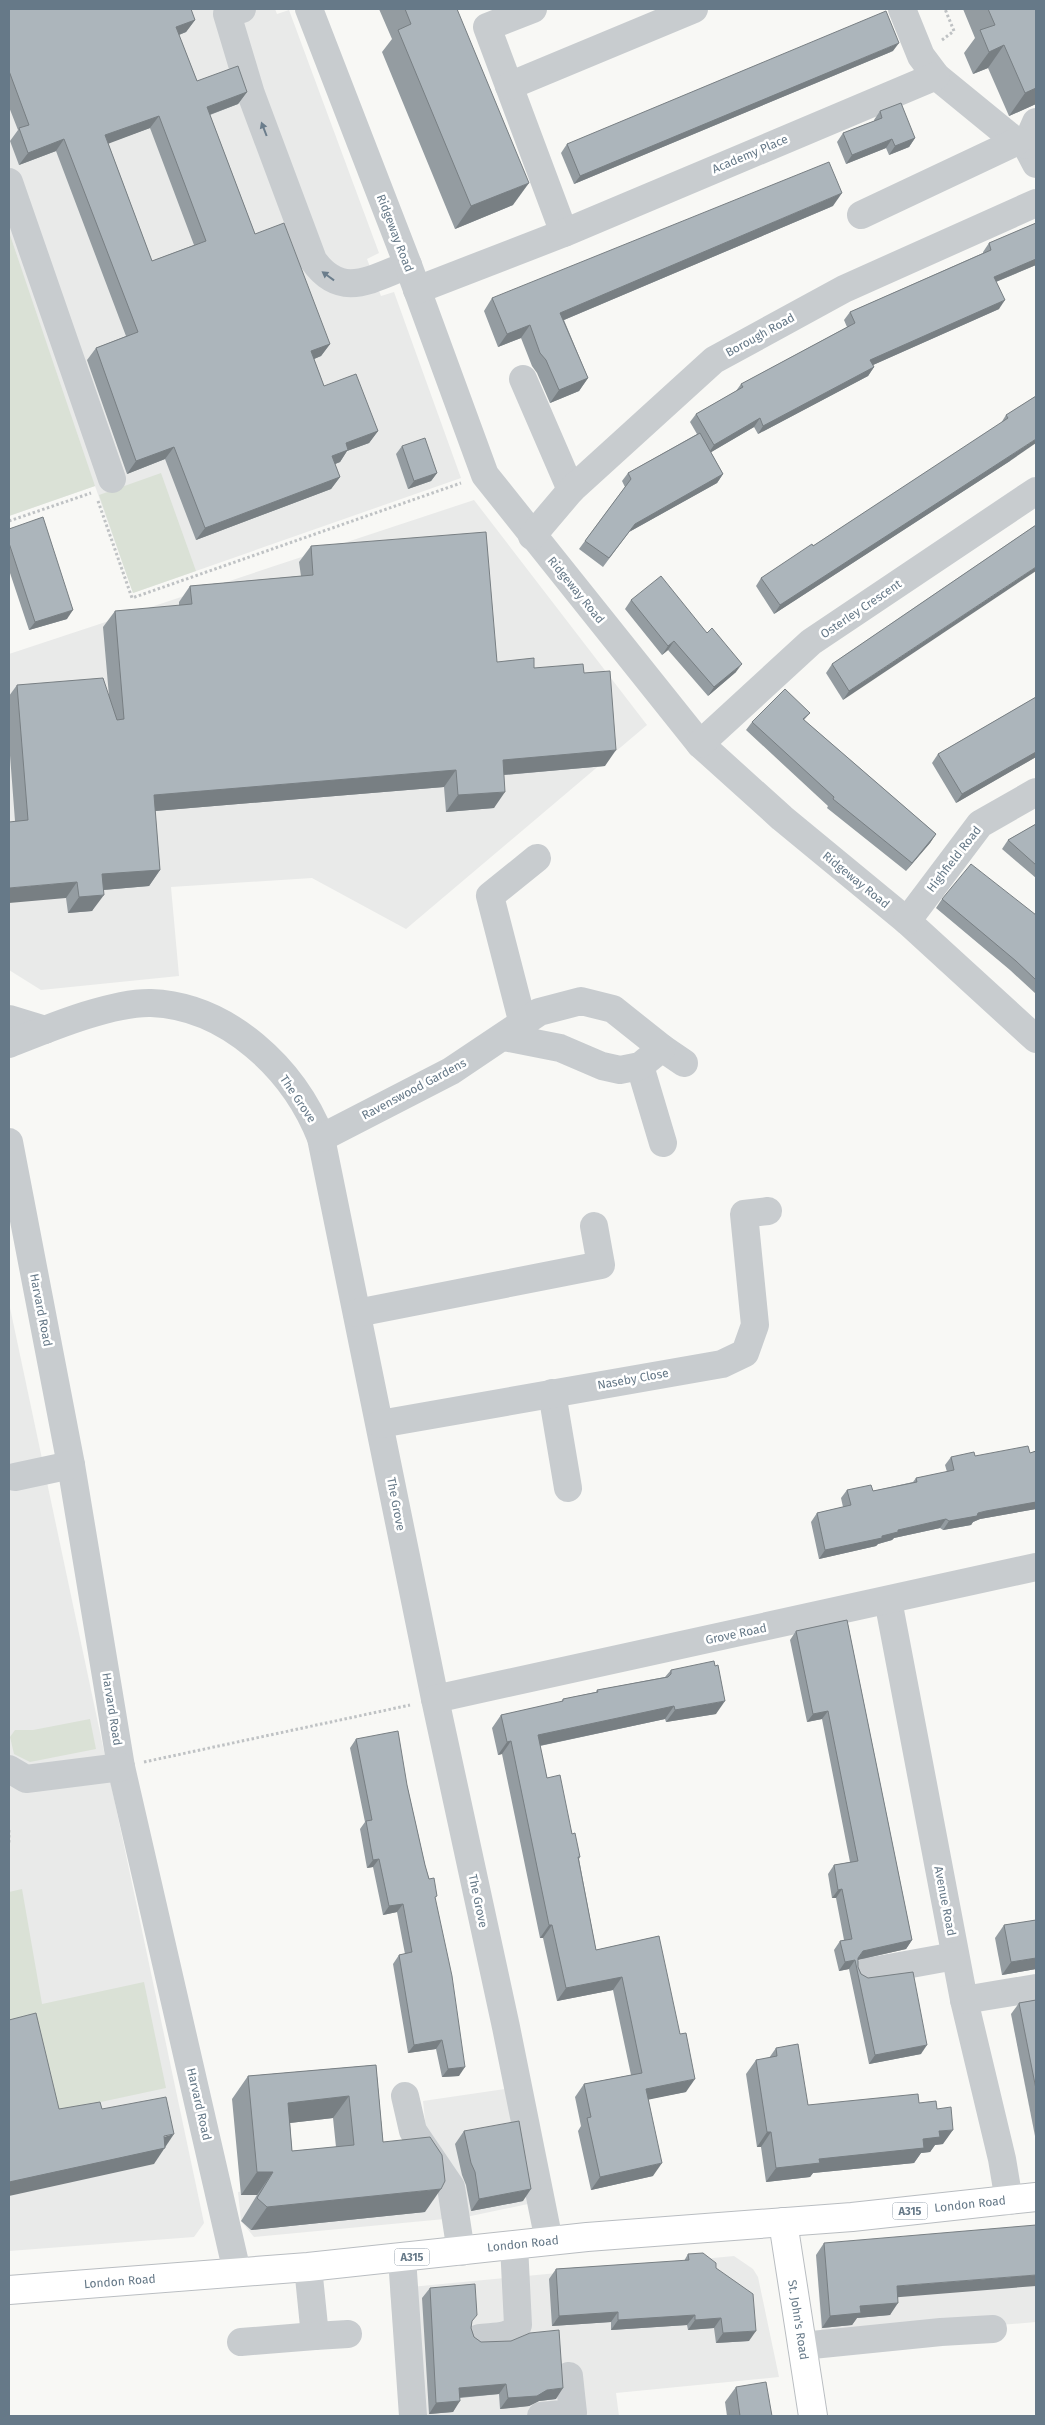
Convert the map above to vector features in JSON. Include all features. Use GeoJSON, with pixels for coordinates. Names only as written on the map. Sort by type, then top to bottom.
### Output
{"type":"FeatureCollection","features":[{"type":"Feature","properties":{"kind":"main road","name":"London Road"},"geometry":{"type":"LineString","coordinates":[[9,2290],[308,2267],[462,2252],[549,2241],[688,2228],[783,2222],[1036,2197]]}},
{"type":"Feature","properties":{"kind":"main road","name":"St. John's Road"},"geometry":{"type":"LineString","coordinates":[[783,2222],[813,2416]]}},
{"type":"Feature","properties":{"kind":"street","name":"Academy Place"},"geometry":{"type":"LineString","coordinates":[[242,9],[227,14],[251,94],[313,260],[322,272],[336,282],[350,284],[374,278],[412,277],[564,233],[936,76]]}},
{"type":"Feature","properties":{"kind":"street","name":"Ridgeway Road"},"geometry":{"type":"LineString","coordinates":[[309,9],[412,277],[485,475],[700,744],[782,818],[906,921],[1036,1039]]}},
{"type":"Feature","properties":{"kind":"street"},"geometry":{"type":"LineString","coordinates":[[533,9],[487,27],[564,233]]}},
{"type":"Feature","properties":{"kind":"street"},"geometry":{"type":"LineString","coordinates":[[509,86],[694,9]]}},
{"type":"Feature","properties":{"kind":"street"},"geometry":{"type":"LineString","coordinates":[[902,9],[921,56],[936,76],[1029,143]]}},
{"type":"Feature","properties":{"kind":"street"},"geometry":{"type":"LineString","coordinates":[[861,214],[1029,143]]}},
{"type":"Feature","properties":{"kind":"street"},"geometry":{"type":"LineString","coordinates":[[9,182],[101,490]]}},
{"type":"Feature","properties":{"kind":"street","name":"Borough Road"},"geometry":{"type":"LineString","coordinates":[[532,536],[571,490],[714,360],[844,289],[1036,203]]}},
{"type":"Feature","properties":{"kind":"street"},"geometry":{"type":"LineString","coordinates":[[523,379],[571,490]]}},
{"type":"Feature","properties":{"kind":"street","name":"Osterley Crescent"},"geometry":{"type":"LineString","coordinates":[[700,744],[812,642],[1036,491]]}},
{"type":"Feature","properties":{"kind":"street","name":"Highfield Road"},"geometry":{"type":"LineString","coordinates":[[906,921],[980,824],[1036,792]]}},
{"type":"Feature","properties":{"kind":"street"},"geometry":{"type":"LineString","coordinates":[[537,858],[490,896],[514,1030],[602,1066],[620,1070],[640,1066],[662,1048]]}},
{"type":"Feature","properties":{"kind":"street","name":"Ravenswood Gardens"},"geometry":{"type":"LineString","coordinates":[[322,1138],[451,1071],[539,1012],[581,1001],[613,1009],[684,1063]]}},
{"type":"Feature","properties":{"kind":"street","name":"The Grove"},"geometry":{"type":"LineString","coordinates":[[9,1044],[104,1010],[150,1003],[182,1007],[227,1024],[259,1049],[289,1081],[314,1119],[322,1138],[435,1699],[506,2027],[549,2241]]}},
{"type":"Feature","properties":{"kind":"street"},"geometry":{"type":"LineString","coordinates":[[9,1018],[45,1030]]}},
{"type":"Feature","properties":{"kind":"street"},"geometry":{"type":"LineString","coordinates":[[640,1066],[663,1143]]}},
{"type":"Feature","properties":{"kind":"street","name":"Harvard Road"},"geometry":{"type":"LineString","coordinates":[[9,1142],[71,1465],[121,1767],[237,2272]]}},
{"type":"Feature","properties":{"kind":"street","name":"Naseby Close"},"geometry":{"type":"LineString","coordinates":[[380,1424],[722,1364],[745,1353],[755,1325],[752,1208]]}},
{"type":"Feature","properties":{"kind":"street"},"geometry":{"type":"LineString","coordinates":[[357,1313],[601,1265],[594,1226]]}},
{"type":"Feature","properties":{"kind":"street"},"geometry":{"type":"LineString","coordinates":[[552,1393],[568,1488]]}},
{"type":"Feature","properties":{"kind":"street"},"geometry":{"type":"LineString","coordinates":[[15,1477],[71,1465]]}},
{"type":"Feature","properties":{"kind":"street","name":"Grove Road"},"geometry":{"type":"LineString","coordinates":[[435,1699],[1036,1567]]}},
{"type":"Feature","properties":{"kind":"street","name":"Avenue Road"},"geometry":{"type":"LineString","coordinates":[[888,1600],[964,2000],[1002,2159],[1009,2201]]}},
{"type":"Feature","properties":{"kind":"street"},"geometry":{"type":"LineString","coordinates":[[9,1769],[26,1779],[121,1767]]}},
{"type":"Feature","properties":{"kind":"street"},"geometry":{"type":"LineString","coordinates":[[867,1972],[956,1956]]}},
{"type":"Feature","properties":{"kind":"street"},"geometry":{"type":"LineString","coordinates":[[964,2000],[1036,1988]]}},
{"type":"Feature","properties":{"kind":"street"},"geometry":{"type":"LineString","coordinates":[[405,2096],[413,2131],[451,2187],[462,2252]]}},
{"type":"Feature","properties":{"kind":"street"},"geometry":{"type":"LineString","coordinates":[[479,2338],[509,2334],[514,2332],[518,2325],[514,2245]]}},
{"type":"Feature","properties":{"kind":"street"},"geometry":{"type":"LineString","coordinates":[[402,2258],[413,2416]]}},
{"type":"Feature","properties":{"kind":"street"},"geometry":{"type":"LineString","coordinates":[[308,2267],[315,2336]]}},
{"type":"Feature","properties":{"kind":"street"},"geometry":{"type":"LineString","coordinates":[[802,2346],[941,2332],[993,2329]]}},
{"type":"Feature","properties":{"kind":"street"},"geometry":{"type":"LineString","coordinates":[[241,2342],[348,2334]]}},
{"type":"Feature","properties":{"kind":"street"},"geometry":{"type":"LineString","coordinates":[[541,2416],[573,2413],[569,2376]]}},
{"type":"Feature","properties":{"kind":"path"},"geometry":{"type":"LineString","coordinates":[[9,521],[101,490],[132,598],[485,475]]}},
{"type":"Feature","properties":{"kind":"path"},"geometry":{"type":"LineString","coordinates":[[121,1767],[435,1699]]}},
{"type":"Feature","properties":{"kind":"path"},"geometry":{"type":"LineString","coordinates":[[9,1830],[9,1844]]}},
{"type":"Feature","properties":{"kind":"shaded area"},"geometry":{"type":"Polygon","coordinates":[[[9,9],[275,9],[277,14],[289,10],[379,253],[367,259],[381,296],[394,292],[461,478],[133,593],[95,486],[9,516],[9,9]]]}},
{"type":"Feature","properties":{"kind":"shaded area"},"geometry":{"type":"Polygon","coordinates":[[[9,232],[95,486],[9,516],[9,232]]]}},
{"type":"Feature","properties":{"kind":"shaded area"},"geometry":{"type":"Polygon","coordinates":[[[161,473],[196,571],[133,593],[99,495],[161,473]]]}},
{"type":"Feature","properties":{"kind":"shaded area"},"geometry":{"type":"Polygon","coordinates":[[[474,500],[647,725],[406,929],[312,878],[171,887],[179,976],[41,990],[9,970],[9,654],[474,500]]]}},
{"type":"Feature","properties":{"kind":"shaded area"},"geometry":{"type":"Polygon","coordinates":[[[9,1303],[204,2223],[194,2237],[9,2251],[9,1303]]]}},
{"type":"Feature","properties":{"kind":"shaded area"},"geometry":{"type":"Polygon","coordinates":[[[90,1719],[96,1749],[30,1762],[14,1754],[10,1737],[15,1730],[33,1730],[90,1719]]]}},
{"type":"Feature","properties":{"kind":"shaded area"},"geometry":{"type":"Polygon","coordinates":[[[22,1889],[42,2004],[144,1982],[166,2088],[45,2114],[9,2033],[9,1892],[22,1889]]]}},
{"type":"Feature","properties":{"kind":"shaded area"},"geometry":{"type":"Polygon","coordinates":[[[512,2088],[528,2204],[466,2217],[254,2237],[241,2221],[238,2192],[430,2167],[423,2101],[512,2088]]]}},
{"type":"Feature","properties":{"kind":"shaded area"},"geometry":{"type":"Polygon","coordinates":[[[1036,2237],[1036,2322],[822,2340],[816,2255],[1036,2237]]]}},
{"type":"Feature","properties":{"kind":"shaded area"},"geometry":{"type":"Polygon","coordinates":[[[734,2256],[753,2269],[758,2277],[779,2377],[616,2393],[619,2416],[401,2416],[390,2289],[734,2256]]]}},
{"type":"Feature","properties":{"kind":"building"},"geometry":{"type":"Polygon","coordinates":[[[9,9],[191,9],[195,20],[176,27],[197,81],[238,66],[247,92],[207,107],[255,234],[284,223],[330,344],[311,351],[324,386],[356,374],[378,431],[346,443],[348,450],[332,456],[340,477],[205,528],[174,447],[136,461],[96,348],[138,332],[64,139],[28,153],[19,128],[29,125],[9,71],[9,9]],[[159,116],[105,135],[152,261],[206,241],[159,116]]]}},
{"type":"Feature","properties":{"kind":"building"},"geometry":{"type":"Polygon","coordinates":[[[405,9],[457,9],[529,183],[471,206],[398,30],[411,24],[405,9]]]}},
{"type":"Feature","properties":{"kind":"building"},"geometry":{"type":"Polygon","coordinates":[[[988,9],[1036,9],[1036,88],[1025,93],[1004,45],[989,52],[980,30],[995,25],[988,9]]]}},
{"type":"Feature","properties":{"kind":"building"},"geometry":{"type":"Polygon","coordinates":[[[886,11],[899,43],[580,176],[567,144],[886,11]]]}},
{"type":"Feature","properties":{"kind":"building"},"geometry":{"type":"Polygon","coordinates":[[[901,103],[915,138],[895,146],[892,139],[852,155],[843,133],[882,118],[880,111],[901,103]]]}},
{"type":"Feature","properties":{"kind":"building"},"geometry":{"type":"Polygon","coordinates":[[[829,162],[842,193],[560,313],[588,378],[559,390],[546,360],[540,353],[530,325],[507,334],[492,298],[829,162]]]}},
{"type":"Feature","properties":{"kind":"building"},"geometry":{"type":"Polygon","coordinates":[[[1036,223],[1036,259],[994,277],[1005,300],[870,360],[874,367],[763,426],[760,418],[714,445],[696,414],[743,387],[741,384],[855,323],[850,312],[991,250],[989,243],[1036,223]]]}},
{"type":"Feature","properties":{"kind":"building"},"geometry":{"type":"Polygon","coordinates":[[[1036,396],[1036,439],[780,605],[761,578],[1008,418],[1006,415],[1036,396]]]}},
{"type":"Feature","properties":{"kind":"building"},"geometry":{"type":"Polygon","coordinates":[[[700,433],[723,474],[635,524],[609,558],[585,541],[631,479],[628,473],[700,433]]]}},
{"type":"Feature","properties":{"kind":"building"},"geometry":{"type":"Polygon","coordinates":[[[425,438],[437,473],[414,481],[402,446],[425,438]]]}},
{"type":"Feature","properties":{"kind":"building"},"geometry":{"type":"Polygon","coordinates":[[[43,517],[73,610],[35,622],[9,543],[9,529],[43,517]]]}},
{"type":"Feature","properties":{"kind":"building"},"geometry":{"type":"Polygon","coordinates":[[[1036,525],[1036,567],[849,691],[832,664],[1036,525]]]}},
{"type":"Feature","properties":{"kind":"building"},"geometry":{"type":"Polygon","coordinates":[[[486,532],[497,662],[534,658],[534,668],[583,664],[584,673],[610,671],[616,750],[503,760],[505,792],[458,795],[456,770],[154,795],[160,870],[102,874],[104,895],[79,897],[77,882],[9,888],[9,822],[28,820],[17,685],[103,678],[117,720],[124,719],[115,611],[192,604],[190,586],[313,575],[311,546],[486,532]]]}},
{"type":"Feature","properties":{"kind":"building"},"geometry":{"type":"Polygon","coordinates":[[[661,576],[707,633],[712,628],[742,664],[714,687],[674,641],[668,646],[631,600],[661,576]]]}},
{"type":"Feature","properties":{"kind":"building"},"geometry":{"type":"Polygon","coordinates":[[[785,689],[810,713],[803,719],[936,834],[912,863],[833,799],[834,797],[752,722],[785,689]]]}},
{"type":"Feature","properties":{"kind":"building"},"geometry":{"type":"Polygon","coordinates":[[[1036,697],[1036,752],[962,794],[938,754],[1036,697]]]}},
{"type":"Feature","properties":{"kind":"building"},"geometry":{"type":"Polygon","coordinates":[[[1036,824],[1036,865],[1008,840],[1036,824]]]}},
{"type":"Feature","properties":{"kind":"building"},"geometry":{"type":"Polygon","coordinates":[[[971,864],[1036,915],[1036,980],[942,899],[971,864]]]}},
{"type":"Feature","properties":{"kind":"building"},"geometry":{"type":"Polygon","coordinates":[[[1028,1446],[1030,1453],[1036,1451],[1036,1502],[986,1511],[978,1513],[977,1516],[949,1521],[946,1519],[898,1530],[898,1532],[882,1536],[882,1538],[825,1550],[817,1513],[851,1505],[847,1490],[871,1485],[873,1491],[917,1482],[916,1478],[954,1470],[951,1457],[974,1452],[975,1456],[1028,1446]]]}},
{"type":"Feature","properties":{"kind":"building"},"geometry":{"type":"Polygon","coordinates":[[[847,1620],[912,1940],[863,1951],[858,1958],[858,1967],[861,1974],[868,1978],[913,1972],[927,2045],[875,2055],[855,1960],[845,1962],[840,1941],[852,1939],[842,1889],[838,1890],[834,1865],[858,1861],[828,1711],[813,1714],[796,1631],[847,1620]]]}},
{"type":"Feature","properties":{"kind":"building"},"geometry":{"type":"Polygon","coordinates":[[[714,1661],[715,1666],[718,1665],[725,1701],[675,1710],[674,1706],[538,1735],[547,1778],[560,1775],[572,1834],[575,1833],[580,1857],[578,1857],[596,1950],[659,1936],[680,2034],[686,2033],[695,2079],[646,2089],[662,2163],[600,2177],[587,2118],[591,2117],[584,2084],[642,2073],[622,1977],[566,1988],[552,1925],[549,1925],[511,1741],[507,1742],[501,1715],[598,1692],[597,1690],[668,1677],[671,1674],[671,1670],[714,1661]]]}},
{"type":"Feature","properties":{"kind":"building"},"geometry":{"type":"Polygon","coordinates":[[[398,1731],[407,1785],[425,1865],[429,1879],[434,1878],[437,1896],[435,1897],[452,1976],[465,2067],[448,2069],[442,2040],[414,2045],[399,1955],[412,1952],[403,1904],[389,1906],[379,1859],[373,1860],[366,1821],[372,1820],[356,1739],[398,1731]]]}},
{"type":"Feature","properties":{"kind":"building"},"geometry":{"type":"Polygon","coordinates":[[[1036,1920],[1036,1958],[1011,1962],[1004,1925],[1036,1920]]]}},
{"type":"Feature","properties":{"kind":"building"},"geometry":{"type":"Polygon","coordinates":[[[1036,2000],[1036,2089],[1019,2003],[1036,2000]]]}},
{"type":"Feature","properties":{"kind":"building"},"geometry":{"type":"Polygon","coordinates":[[[36,2013],[59,2109],[100,2102],[102,2109],[166,2097],[174,2134],[164,2136],[165,2148],[9,2182],[9,2020],[36,2013]]]}},
{"type":"Feature","properties":{"kind":"building"},"geometry":{"type":"Polygon","coordinates":[[[798,2044],[808,2105],[918,2094],[919,2103],[936,2101],[937,2109],[951,2107],[953,2130],[939,2131],[940,2137],[923,2139],[924,2148],[819,2159],[820,2163],[776,2168],[771,2132],[767,2132],[756,2060],[777,2056],[776,2048],[798,2044]]]}},
{"type":"Feature","properties":{"kind":"building"},"geometry":{"type":"Polygon","coordinates":[[[376,2065],[383,2142],[430,2137],[442,2155],[445,2181],[441,2189],[267,2207],[257,2198],[273,2172],[257,2172],[248,2076],[376,2065]],[[349,2096],[288,2103],[292,2151],[354,2145],[349,2096]]]}},
{"type":"Feature","properties":{"kind":"building"},"geometry":{"type":"Polygon","coordinates":[[[519,2121],[531,2189],[479,2199],[475,2172],[471,2163],[464,2131],[519,2121]]]}},
{"type":"Feature","properties":{"kind":"building"},"geometry":{"type":"Polygon","coordinates":[[[1036,2225],[1036,2275],[897,2286],[898,2303],[860,2306],[861,2313],[830,2316],[824,2243],[1036,2225]]]}},
{"type":"Feature","properties":{"kind":"building"},"geometry":{"type":"Polygon","coordinates":[[[703,2253],[716,2263],[716,2268],[753,2294],[756,2331],[723,2333],[721,2318],[695,2320],[695,2315],[618,2320],[618,2312],[559,2316],[556,2269],[689,2260],[688,2254],[703,2253]]]}},
{"type":"Feature","properties":{"kind":"building"},"geometry":{"type":"Polygon","coordinates":[[[475,2284],[477,2315],[472,2321],[471,2328],[474,2337],[481,2342],[511,2341],[530,2333],[559,2330],[563,2388],[547,2390],[537,2396],[508,2398],[506,2384],[459,2388],[460,2401],[436,2403],[430,2288],[475,2284]]]}},
{"type":"Feature","properties":{"kind":"building"},"geometry":{"type":"Polygon","coordinates":[[[766,2382],[772,2416],[740,2416],[736,2387],[766,2382]]]}}]}
